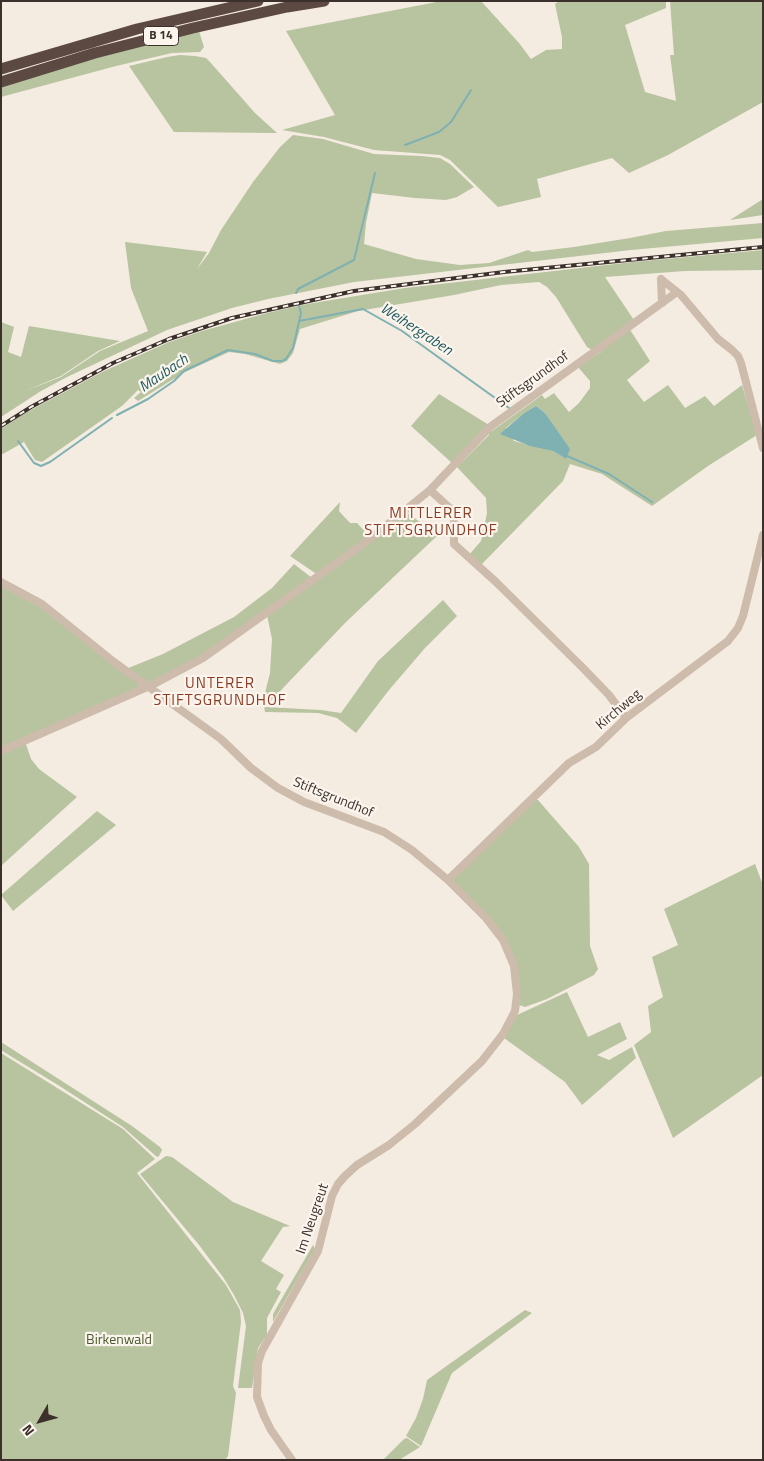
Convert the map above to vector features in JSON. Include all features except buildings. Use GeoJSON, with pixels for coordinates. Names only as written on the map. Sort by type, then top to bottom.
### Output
{"type":"FeatureCollection","features":[{"type":"Feature","properties":{"kind":"highway","name":"B 14"},"geometry":{"type":"LineString","coordinates":[[1,69],[137,29],[258,1]]}},
{"type":"Feature","properties":{"kind":"highway","name":"B 14"},"geometry":{"type":"LineString","coordinates":[[1,82],[95,53],[193,28],[287,7],[324,1]]}},
{"type":"Feature","properties":{"kind":"street"},"geometry":{"type":"LineString","coordinates":[[662,303],[661,279],[677,292],[718,339],[738,356],[763,448]]}},
{"type":"Feature","properties":{"kind":"street","name":"Stiftsgrundhof"},"geometry":{"type":"LineString","coordinates":[[147,686],[173,675],[203,658],[366,542],[430,490],[490,427],[677,292]]}},
{"type":"Feature","properties":{"kind":"street"},"geometry":{"type":"LineString","coordinates":[[430,490],[454,512],[454,544],[536,621],[596,681],[626,718]]}},
{"type":"Feature","properties":{"kind":"street","name":"Kirchweg"},"geometry":{"type":"LineString","coordinates":[[448,880],[569,764],[596,747],[626,718],[728,641],[738,628],[743,616],[763,535]]}},
{"type":"Feature","properties":{"kind":"street"},"geometry":{"type":"LineString","coordinates":[[1,582],[42,604],[147,686],[1,751]]}},
{"type":"Feature","properties":{"kind":"street","name":"Stiftsgrundhof"},"geometry":{"type":"LineString","coordinates":[[147,686],[221,740],[251,768],[278,788],[304,802],[373,828],[400,841],[448,880],[486,918],[498,932],[507,948],[514,966],[516,980],[515,1011]]}},
{"type":"Feature","properties":{"kind":"street","name":"Im Neugreut"},"geometry":{"type":"LineString","coordinates":[[292,1460],[271,1430],[264,1416],[257,1396],[258,1363],[262,1351],[318,1252],[332,1196],[345,1176],[415,1124],[482,1061],[503,1034],[515,1011]]}},
{"type":"Feature","properties":{"kind":"green space"},"geometry":{"type":"Polygon","coordinates":[[[442,1],[481,1],[531,59],[546,50],[562,49],[562,37],[555,4],[559,1],[666,1],[666,8],[625,25],[645,92],[676,101],[670,55],[674,55],[670,1],[763,1],[763,102],[668,155],[629,173],[612,158],[537,179],[541,197],[498,207],[450,160],[440,155],[374,150],[324,137],[282,130],[335,115],[286,31],[442,1]]]}},
{"type":"Feature","properties":{"kind":"green space"},"geometry":{"type":"Polygon","coordinates":[[[199,31],[204,47],[200,52],[172,53],[1,97],[1,86],[112,53],[199,31]]]}},
{"type":"Feature","properties":{"kind":"green space"},"geometry":{"type":"Polygon","coordinates":[[[180,55],[206,58],[255,113],[277,133],[174,132],[129,66],[180,55]]]}},
{"type":"Feature","properties":{"kind":"green space"},"geometry":{"type":"Polygon","coordinates":[[[293,135],[323,139],[374,154],[440,158],[450,164],[474,187],[457,197],[446,200],[372,193],[364,244],[416,259],[460,265],[489,263],[528,250],[532,252],[574,247],[666,231],[763,223],[763,238],[631,250],[354,282],[268,299],[232,308],[167,330],[67,377],[41,391],[1,417],[1,322],[14,327],[8,352],[21,357],[29,326],[120,341],[98,351],[61,376],[25,391],[61,377],[100,351],[148,331],[131,288],[125,242],[207,252],[197,269],[253,182],[280,147],[293,135]]]}},
{"type":"Feature","properties":{"kind":"green space"},"geometry":{"type":"Polygon","coordinates":[[[763,199],[763,215],[730,220],[763,199]]]}},
{"type":"Feature","properties":{"kind":"green space"},"geometry":{"type":"Polygon","coordinates":[[[763,250],[763,270],[685,271],[605,277],[634,320],[592,350],[587,347],[556,297],[547,287],[539,282],[501,285],[358,311],[300,329],[293,353],[287,361],[280,364],[245,354],[229,352],[185,372],[138,401],[134,398],[141,392],[138,390],[122,406],[42,462],[35,460],[24,442],[1,455],[1,429],[27,412],[102,372],[169,342],[267,313],[307,304],[405,288],[633,262],[763,250]]]}},
{"type":"Feature","properties":{"kind":"green space"},"geometry":{"type":"Polygon","coordinates":[[[629,328],[650,361],[627,380],[644,402],[668,385],[685,408],[705,396],[714,406],[742,385],[757,435],[708,466],[652,506],[602,474],[570,464],[563,481],[481,565],[469,555],[481,541],[487,513],[486,498],[457,467],[489,435],[488,432],[542,395],[545,399],[554,393],[569,412],[579,403],[590,388],[590,381],[578,367],[601,352],[600,350],[629,328]],[[536,406],[506,428],[514,441],[553,451],[566,459],[553,426],[545,413],[536,406]]]}},
{"type":"Feature","properties":{"kind":"green space"},"geometry":{"type":"Polygon","coordinates":[[[439,394],[489,425],[452,463],[411,426],[439,394]]]}},
{"type":"Feature","properties":{"kind":"green space"},"geometry":{"type":"Polygon","coordinates":[[[340,502],[339,511],[350,523],[357,523],[369,536],[320,572],[315,573],[290,556],[340,502]]]}},
{"type":"Feature","properties":{"kind":"green space"},"geometry":{"type":"Polygon","coordinates":[[[406,512],[438,535],[346,622],[265,707],[341,713],[378,661],[443,600],[457,616],[425,648],[356,733],[337,718],[318,713],[265,712],[263,701],[270,673],[272,639],[267,615],[406,512]]]}},
{"type":"Feature","properties":{"kind":"green space"},"geometry":{"type":"Polygon","coordinates":[[[294,564],[312,578],[206,654],[150,683],[126,669],[163,654],[234,617],[272,588],[294,564]]]}},
{"type":"Feature","properties":{"kind":"green space"},"geometry":{"type":"Polygon","coordinates":[[[1,586],[40,607],[138,683],[139,688],[1,749],[1,586]]]}},
{"type":"Feature","properties":{"kind":"green space"},"geometry":{"type":"Polygon","coordinates":[[[26,744],[31,759],[39,769],[77,797],[1,866],[1,754],[26,744]]]}},
{"type":"Feature","properties":{"kind":"green space"},"geometry":{"type":"Polygon","coordinates":[[[535,800],[538,800],[579,847],[589,864],[590,946],[598,969],[594,975],[547,999],[525,1007],[519,1005],[513,957],[454,883],[454,879],[535,800]]]}},
{"type":"Feature","properties":{"kind":"green space"},"geometry":{"type":"Polygon","coordinates":[[[97,811],[116,825],[13,911],[1,895],[97,811]]]}},
{"type":"Feature","properties":{"kind":"green space"},"geometry":{"type":"Polygon","coordinates":[[[755,864],[763,885],[763,1075],[673,1138],[634,1045],[651,1032],[648,1006],[663,997],[652,957],[678,945],[664,909],[755,864]]]}},
{"type":"Feature","properties":{"kind":"green space"},"geometry":{"type":"Polygon","coordinates":[[[567,992],[588,1037],[620,1022],[627,1039],[597,1055],[609,1060],[632,1047],[636,1058],[582,1105],[565,1082],[504,1038],[517,1015],[567,992]]]}},
{"type":"Feature","properties":{"kind":"green space"},"geometry":{"type":"Polygon","coordinates":[[[1,1042],[132,1126],[160,1147],[162,1150],[159,1156],[157,1157],[123,1127],[1,1050],[1,1042]]]}},
{"type":"Feature","properties":{"kind":"green space","name":"Birkenwald"},"geometry":{"type":"Polygon","coordinates":[[[1,1053],[123,1129],[155,1159],[137,1173],[226,1285],[240,1310],[241,1322],[233,1386],[236,1393],[228,1456],[225,1460],[1,1460],[1,1053]]]}},
{"type":"Feature","properties":{"kind":"green space"},"geometry":{"type":"Polygon","coordinates":[[[166,1156],[172,1157],[233,1202],[290,1226],[283,1227],[261,1261],[284,1275],[276,1289],[281,1292],[267,1318],[267,1335],[258,1348],[252,1388],[238,1388],[246,1326],[243,1313],[234,1295],[199,1245],[140,1174],[166,1156]]]}},
{"type":"Feature","properties":{"kind":"green space"},"geometry":{"type":"Polygon","coordinates":[[[313,1245],[315,1249],[273,1322],[273,1314],[313,1245]]]}},
{"type":"Feature","properties":{"kind":"green space"},"geometry":{"type":"Polygon","coordinates":[[[525,1310],[532,1313],[452,1373],[421,1446],[406,1436],[416,1418],[427,1380],[525,1310]]]}},
{"type":"Feature","properties":{"kind":"green space"},"geometry":{"type":"Polygon","coordinates":[[[407,1438],[420,1447],[399,1460],[383,1460],[404,1439],[407,1438]]]}},
{"type":"Feature","properties":{"kind":"water"},"geometry":{"type":"Polygon","coordinates":[[[536,406],[545,413],[570,449],[566,459],[553,451],[530,446],[500,434],[524,413],[536,406]]]}},
{"type":"Feature","properties":{"kind":"waterway"},"geometry":{"type":"LineString","coordinates":[[405,145],[439,132],[451,122],[471,90]]}},
{"type":"Feature","properties":{"kind":"waterway","name":"Maubach"},"geometry":{"type":"LineString","coordinates":[[296,293],[298,289],[354,260],[375,173]]}},
{"type":"Feature","properties":{"kind":"waterway","name":"Maubach"},"geometry":{"type":"LineString","coordinates":[[117,415],[148,399],[174,381],[184,371],[228,350],[255,354],[273,361],[286,359],[293,348],[301,313],[299,306]]}},
{"type":"Feature","properties":{"kind":"waterway","name":"Weihergraben"},"geometry":{"type":"LineString","coordinates":[[299,321],[363,309],[402,331],[509,408]]}},
{"type":"Feature","properties":{"kind":"waterway","name":"Maubach"},"geometry":{"type":"LineString","coordinates":[[18,441],[34,463],[41,466],[50,462],[112,418]]}},
{"type":"Feature","properties":{"kind":"waterway","name":"Weihergraben"},"geometry":{"type":"LineString","coordinates":[[567,456],[609,474],[652,502]]}},
{"type":"Feature","properties":{"kind":"railway"},"geometry":{"type":"LineString","coordinates":[[1,426],[31,407],[113,363],[169,339],[232,318],[354,291],[504,272],[763,247]]}},
{"type":"Feature","properties":{"kind":"district","name":"MITTLERER STIFTSGRUNDHOF"},"geometry":{"type":"Point","coordinates":[431,522]}},
{"type":"Feature","properties":{"kind":"district","name":"UNTERER STIFTSGRUNDHOF"},"geometry":{"type":"Point","coordinates":[220,692]}}]}
